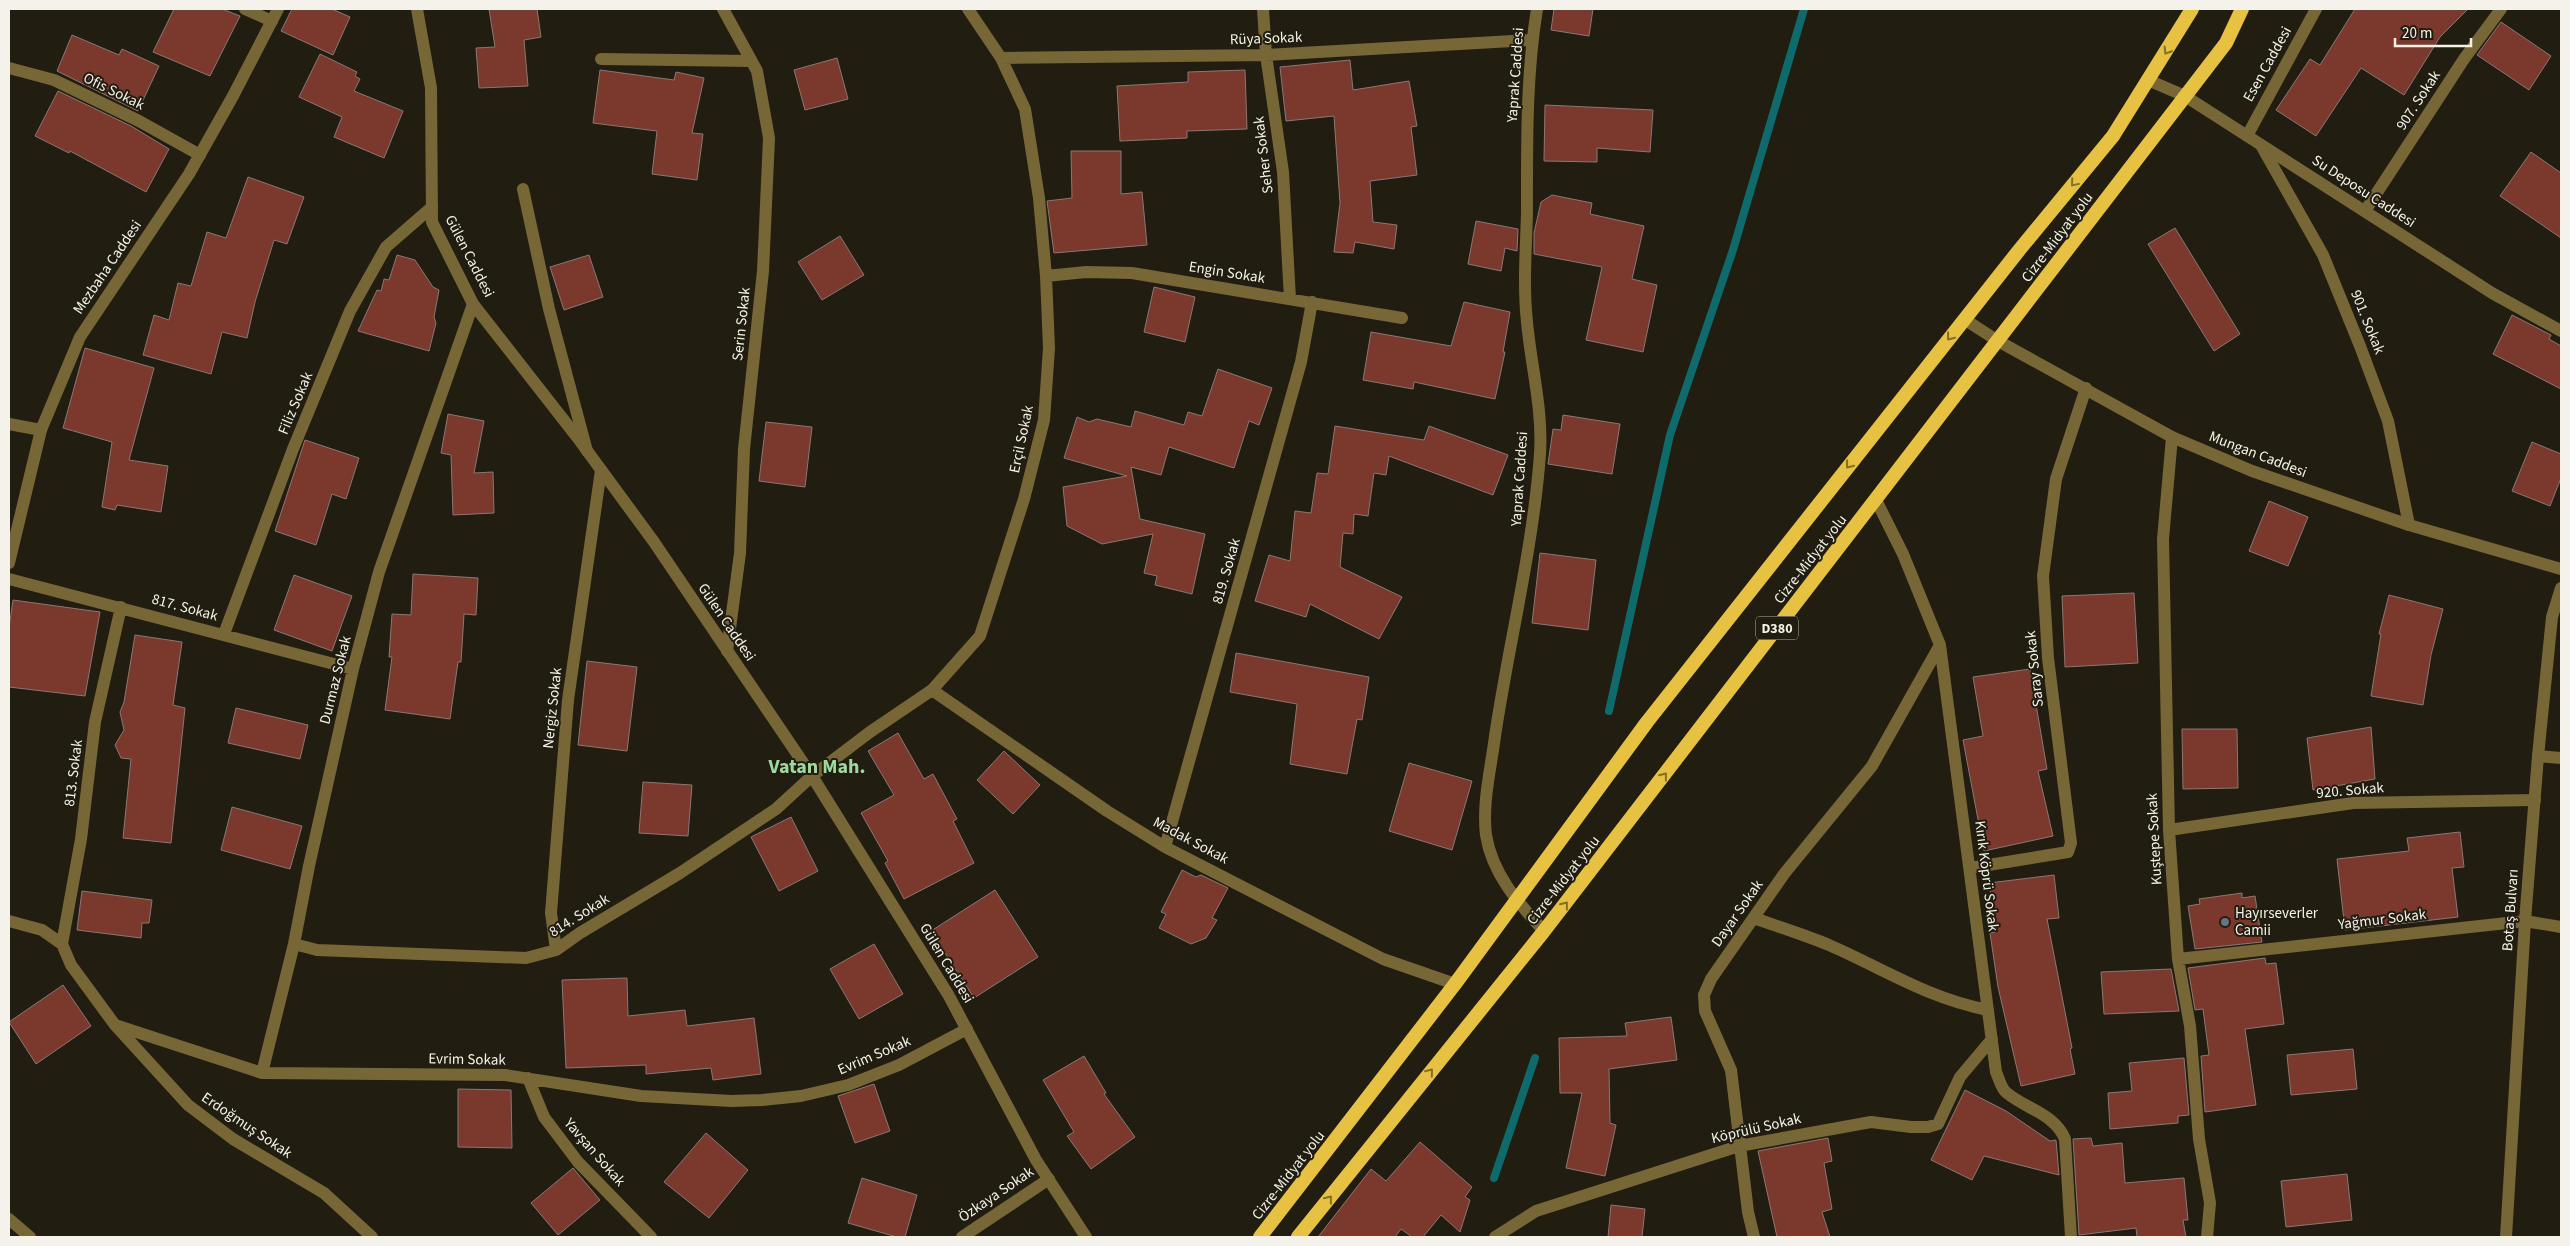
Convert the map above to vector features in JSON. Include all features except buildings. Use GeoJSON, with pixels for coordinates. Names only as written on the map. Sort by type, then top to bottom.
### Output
{"type":"FeatureCollection","features":[{"type":"Feature","properties":{"kind":"highway","name":"Cizre-Midyat yolu"},"geometry":{"type":"LineString","coordinates":[[1260,1237],[1516,902],[1647,722],[1964,319],[2113,136],[2192,9]]}},
{"type":"Feature","properties":{"kind":"highway","name":"Cizre-Midyat yolu"},"geometry":{"type":"LineString","coordinates":[[1298,1237],[1544,931],[1876,500],[2226,43],[2242,9]]}},
{"type":"Feature","properties":{"kind":"street"},"geometry":{"type":"LineString","coordinates":[[245,9],[272,21]]}},
{"type":"Feature","properties":{"kind":"street","name":"Mezbaha Caddesi"},"geometry":{"type":"LineString","coordinates":[[9,563],[41,430],[80,336],[200,155],[278,9]]}},
{"type":"Feature","properties":{"kind":"street","name":"Gülen Caddesi"},"geometry":{"type":"LineString","coordinates":[[417,9],[431,88],[432,222],[473,304],[601,470],[812,776],[924,956],[966,1029],[1036,1160],[1086,1237]]}},
{"type":"Feature","properties":{"kind":"street","name":"Serin Sokak"},"geometry":{"type":"LineString","coordinates":[[723,9],[757,71],[769,138],[763,271],[744,449],[740,554],[727,651]]}},
{"type":"Feature","properties":{"kind":"street","name":"Erçil Sokak"},"geometry":{"type":"LineString","coordinates":[[812,776],[870,732],[932,690],[980,636],[1024,499],[1044,420],[1049,348],[1046,276],[1039,198],[1025,109],[1001,58],[968,9]]}},
{"type":"Feature","properties":{"kind":"street","name":"Seher Sokak"},"geometry":{"type":"LineString","coordinates":[[1263,9],[1266,55],[1283,172],[1290,299]]}},
{"type":"Feature","properties":{"kind":"street","name":"Yaprak Caddesi"},"geometry":{"type":"LineString","coordinates":[[1538,9],[1532,40],[1527,140],[1526,275],[1527,321],[1537,393],[1540,451],[1533,526],[1500,700],[1487,797],[1486,836],[1500,875],[1516,902],[1544,931]]}},
{"type":"Feature","properties":{"kind":"street","name":"Esen Caddesi"},"geometry":{"type":"LineString","coordinates":[[2247,136],[2316,9]]}},
{"type":"Feature","properties":{"kind":"street","name":"907. Sokak"},"geometry":{"type":"LineString","coordinates":[[2364,211],[2464,59],[2501,9]]}},
{"type":"Feature","properties":{"kind":"street","name":"Rüya Sokak"},"geometry":{"type":"LineString","coordinates":[[1001,58],[1266,55],[1532,40]]}},
{"type":"Feature","properties":{"kind":"street"},"geometry":{"type":"LineString","coordinates":[[601,59],[751,61]]}},
{"type":"Feature","properties":{"kind":"street","name":"Ofis Sokak"},"geometry":{"type":"LineString","coordinates":[[9,68],[54,80],[139,121],[200,155]]}},
{"type":"Feature","properties":{"kind":"street","name":"Su Deposu Caddesi"},"geometry":{"type":"LineString","coordinates":[[2148,80],[2185,96],[2492,293],[2561,331]]}},
{"type":"Feature","properties":{"kind":"street","name":"901. Sokak"},"geometry":{"type":"LineString","coordinates":[[2261,145],[2323,255],[2360,346],[2388,421],[2409,525]]}},
{"type":"Feature","properties":{"kind":"street"},"geometry":{"type":"LineString","coordinates":[[523,190],[549,309],[587,451]]}},
{"type":"Feature","properties":{"kind":"street","name":"Filiz Sokak"},"geometry":{"type":"LineString","coordinates":[[224,634],[294,449],[350,311],[386,247],[432,207]]}},
{"type":"Feature","properties":{"kind":"street","name":"Engin Sokak"},"geometry":{"type":"LineString","coordinates":[[1046,276],[1086,272],[1132,273],[1402,318]]}},
{"type":"Feature","properties":{"kind":"street","name":"819. Sokak"},"geometry":{"type":"LineString","coordinates":[[1166,847],[1301,362],[1312,302]]}},
{"type":"Feature","properties":{"kind":"street","name":"Durmaz Sokak"},"geometry":{"type":"LineString","coordinates":[[262,1073],[294,944],[309,866],[353,669],[379,572],[473,304]]}},
{"type":"Feature","properties":{"kind":"street","name":"Mungan Caddesi"},"geometry":{"type":"LineString","coordinates":[[1964,319],[1998,341],[2172,437],[2252,471],[2409,525],[2561,569]]}},
{"type":"Feature","properties":{"kind":"street","name":"Saray Sokak"},"geometry":{"type":"LineString","coordinates":[[1970,868],[2068,852],[2071,843],[2048,658],[2043,576],[2056,479],[2086,388]]}},
{"type":"Feature","properties":{"kind":"street"},"geometry":{"type":"LineString","coordinates":[[9,424],[41,430]]}},
{"type":"Feature","properties":{"kind":"street","name":"Kuştepe Sokak"},"geometry":{"type":"LineString","coordinates":[[2172,437],[2163,539],[2169,830],[2178,959],[2190,1026],[2199,1139],[2210,1203],[2207,1237]]}},
{"type":"Feature","properties":{"kind":"street","name":"Nergiz Sokak"},"geometry":{"type":"LineString","coordinates":[[556,950],[551,913],[568,700],[601,470]]}},
{"type":"Feature","properties":{"kind":"street","name":"Kırık Köprü Sokak"},"geometry":{"type":"LineString","coordinates":[[1876,500],[1903,554],[1940,645],[1996,1072],[2005,1092],[2047,1117],[2061,1128],[2065,1139],[2071,1237]]}},
{"type":"Feature","properties":{"kind":"street","name":"817. Sokak"},"geometry":{"type":"LineString","coordinates":[[9,579],[353,669]]}},
{"type":"Feature","properties":{"kind":"street","name":"Botaş Bulvarı"},"geometry":{"type":"LineString","coordinates":[[2506,1237],[2525,921],[2538,756],[2552,617],[2561,588]]}},
{"type":"Feature","properties":{"kind":"street","name":"813. Sokak"},"geometry":{"type":"LineString","coordinates":[[62,944],[81,839],[96,722],[121,607]]}},
{"type":"Feature","properties":{"kind":"street","name":"Dayar Sokak"},"geometry":{"type":"LineString","coordinates":[[1754,1237],[1748,1212],[1731,1070],[1705,1011],[1704,995],[1711,979],[1784,874],[1872,766],[1940,645]]}},
{"type":"Feature","properties":{"kind":"street","name":"Madak Sokak"},"geometry":{"type":"LineString","coordinates":[[932,690],[1106,811],[1166,847],[1383,959],[1454,984]]}},
{"type":"Feature","properties":{"kind":"street"},"geometry":{"type":"LineString","coordinates":[[2538,756],[2561,758]]}},
{"type":"Feature","properties":{"kind":"street","name":"814. Sokak"},"geometry":{"type":"LineString","coordinates":[[294,944],[317,950],[526,958],[556,950],[580,933],[680,873],[776,809],[812,776]]}},
{"type":"Feature","properties":{"kind":"street","name":"920. Sokak"},"geometry":{"type":"LineString","coordinates":[[2169,830],[2353,803],[2535,800]]}},
{"type":"Feature","properties":{"kind":"street"},"geometry":{"type":"LineString","coordinates":[[1754,918],[1829,945],[1924,992],[1962,1005],[1988,1010]]}},
{"type":"Feature","properties":{"kind":"street"},"geometry":{"type":"LineString","coordinates":[[9,921],[42,930],[62,944],[70,965],[115,1025]]}},
{"type":"Feature","properties":{"kind":"street","name":"Yağmur Sokak"},"geometry":{"type":"LineString","coordinates":[[2178,959],[2525,921],[2561,927]]}},
{"type":"Feature","properties":{"kind":"street","name":"Evrim Sokak"},"geometry":{"type":"LineString","coordinates":[[115,1025],[262,1073],[505,1075],[641,1096],[731,1101],[801,1096],[848,1086],[899,1065],[966,1029]]}},
{"type":"Feature","properties":{"kind":"street","name":"Erdoğmuş Sokak"},"geometry":{"type":"LineString","coordinates":[[115,1025],[188,1105],[233,1139],[324,1193],[372,1237]]}},
{"type":"Feature","properties":{"kind":"street","name":"Köprülü Sokak"},"geometry":{"type":"LineString","coordinates":[[1495,1237],[1536,1211],[1739,1146],[1871,1122],[1911,1127],[1928,1127],[1938,1124],[1960,1077],[1992,1039]]}},
{"type":"Feature","properties":{"kind":"street","name":"Yavşan Sokak"},"geometry":{"type":"LineString","coordinates":[[528,1078],[544,1117],[578,1162],[651,1237]]}},
{"type":"Feature","properties":{"kind":"street","name":"Özkaya Sokak"},"geometry":{"type":"LineString","coordinates":[[962,1237],[1049,1179]]}},
{"type":"Feature","properties":{"kind":"street"},"geometry":{"type":"LineString","coordinates":[[9,1219],[30,1237]]}},
{"type":"Feature","properties":{"kind":"waterway"},"geometry":{"type":"LineString","coordinates":[[1609,711],[1670,435],[1733,250],[1804,9]]}},
{"type":"Feature","properties":{"kind":"waterway"},"geometry":{"type":"LineString","coordinates":[[1494,1178],[1535,1058]]}},
{"type":"Feature","properties":{"kind":"place","name":"Hayırseverler Camii"},"geometry":{"type":"Point","coordinates":[2225,922]}},
{"type":"Feature","properties":{"kind":"district","name":"Vatan Mah."},"geometry":{"type":"Point","coordinates":[817,766]}}]}
